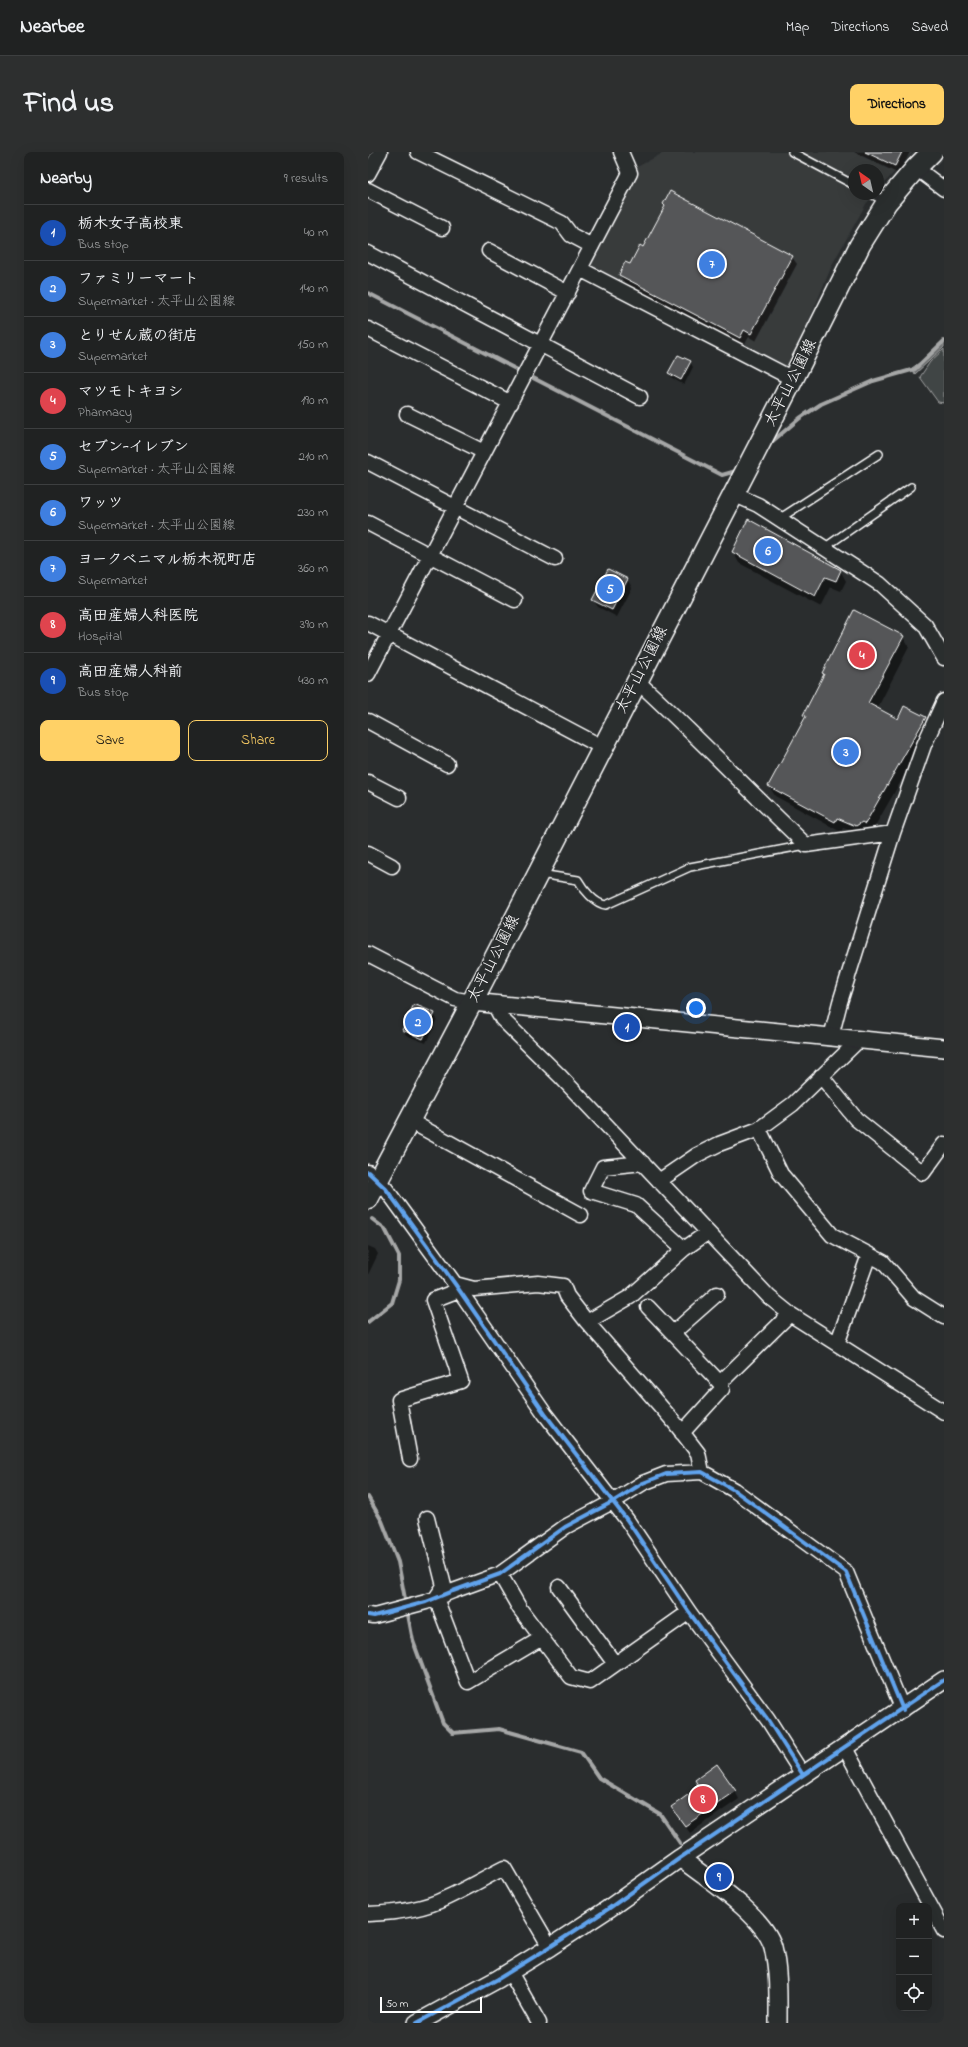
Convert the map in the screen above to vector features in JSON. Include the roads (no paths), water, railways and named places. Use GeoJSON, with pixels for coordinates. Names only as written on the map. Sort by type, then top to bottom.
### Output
{"type":"FeatureCollection","features":[{"type":"Feature","properties":{"kind":"main road","name":"太平山公園線"},"geometry":{"type":"LineString","coordinates":[[884,194],[916,168],[932,152]]}},
{"type":"Feature","properties":{"kind":"main road","name":"太平山公園線"},"geometry":{"type":"LineString","coordinates":[[368,1199],[373,1176],[410,1121],[472,1002],[602,747],[793,379],[860,245],[878,200]]}},
{"type":"Feature","properties":{"kind":"street"},"geometry":{"type":"LineString","coordinates":[[368,174],[380,152]]}},
{"type":"Feature","properties":{"kind":"street"},"geometry":{"type":"LineString","coordinates":[[418,152],[562,223],[571,235],[592,246]]}},
{"type":"Feature","properties":{"kind":"street"},"geometry":{"type":"LineString","coordinates":[[368,674],[630,173],[621,152]]}},
{"type":"Feature","properties":{"kind":"street"},"geometry":{"type":"LineString","coordinates":[[916,168],[944,189]]}},
{"type":"Feature","properties":{"kind":"street"},"geometry":{"type":"LineString","coordinates":[[368,190],[442,228]]}},
{"type":"Feature","properties":{"kind":"street"},"geometry":{"type":"LineString","coordinates":[[488,251],[568,293]]}},
{"type":"Feature","properties":{"kind":"street"},"geometry":{"type":"LineString","coordinates":[[368,253],[640,397]]}},
{"type":"Feature","properties":{"kind":"street"},"geometry":{"type":"LineString","coordinates":[[580,269],[793,379]]}},
{"type":"Feature","properties":{"kind":"street"},"geometry":{"type":"LineString","coordinates":[[368,329],[511,403]]}},
{"type":"Feature","properties":{"kind":"street"},"geometry":{"type":"LineString","coordinates":[[408,414],[484,452]]}},
{"type":"Feature","properties":{"kind":"street"},"geometry":{"type":"LineString","coordinates":[[368,462],[555,559]]}},
{"type":"Feature","properties":{"kind":"street"},"geometry":{"type":"LineString","coordinates":[[733,494],[758,505],[880,584],[925,625],[944,658]]}},
{"type":"Feature","properties":{"kind":"street"},"geometry":{"type":"LineString","coordinates":[[368,524],[515,600]]}},
{"type":"Feature","properties":{"kind":"street"},"geometry":{"type":"LineString","coordinates":[[368,623],[602,747]]}},
{"type":"Feature","properties":{"kind":"street"},"geometry":{"type":"LineString","coordinates":[[637,681],[685,725],[743,785],[806,845],[893,833]]}},
{"type":"Feature","properties":{"kind":"street"},"geometry":{"type":"LineString","coordinates":[[831,1037],[840,1002],[893,833],[924,745],[944,701]]}},
{"type":"Feature","properties":{"kind":"street"},"geometry":{"type":"LineString","coordinates":[[368,721],[447,764]]}},
{"type":"Feature","properties":{"kind":"street"},"geometry":{"type":"LineString","coordinates":[[368,782],[399,798]]}},
{"type":"Feature","properties":{"kind":"street"},"geometry":{"type":"LineString","coordinates":[[368,853],[392,866]]}},
{"type":"Feature","properties":{"kind":"street"},"geometry":{"type":"LineString","coordinates":[[368,954],[455,999],[472,1002],[944,1048]]}},
{"type":"Feature","properties":{"kind":"street"},"geometry":{"type":"LineString","coordinates":[[494,1004],[502,1019],[560,1076],[768,1297],[790,1314],[944,1412]]}},
{"type":"Feature","properties":{"kind":"street"},"geometry":{"type":"LineString","coordinates":[[659,1181],[713,1147],[759,1129],[793,1104],[859,1040]]}},
{"type":"Feature","properties":{"kind":"street"},"geometry":{"type":"LineString","coordinates":[[822,1076],[856,1119],[923,1173],[944,1144]]}},
{"type":"Feature","properties":{"kind":"street"},"geometry":{"type":"LineString","coordinates":[[410,1121],[581,1216]]}},
{"type":"Feature","properties":{"kind":"street"},"geometry":{"type":"LineString","coordinates":[[759,1129],[781,1174],[815,1217],[832,1235],[883,1262],[914,1298],[944,1317]]}},
{"type":"Feature","properties":{"kind":"street"},"geometry":{"type":"LineString","coordinates":[[643,1163],[604,1168],[591,1191],[636,1205],[684,1249]]}},
{"type":"Feature","properties":{"kind":"street"},"geometry":{"type":"LineString","coordinates":[[373,1176],[457,1287],[545,1414],[614,1501],[689,1612],[768,1720],[803,1775]]}},
{"type":"Feature","properties":{"kind":"street"},"geometry":{"type":"LineString","coordinates":[[587,1322],[630,1297],[684,1249],[707,1233]]}},
{"type":"Feature","properties":{"kind":"street"},"geometry":{"type":"LineString","coordinates":[[837,1344],[869,1255]]}},
{"type":"Feature","properties":{"kind":"street"},"geometry":{"type":"LineString","coordinates":[[410,1459],[399,1400],[461,1381],[433,1300],[457,1287],[474,1289],[538,1283],[563,1286],[567,1296],[587,1322],[698,1453],[702,1472]]}},
{"type":"Feature","properties":{"kind":"street"},"geometry":{"type":"LineString","coordinates":[[673,1334],[717,1294]]}},
{"type":"Feature","properties":{"kind":"street"},"geometry":{"type":"LineString","coordinates":[[648,1307],[720,1383],[722,1389],[682,1433]]}},
{"type":"Feature","properties":{"kind":"street"},"geometry":{"type":"LineString","coordinates":[[720,1383],[790,1314]]}},
{"type":"Feature","properties":{"kind":"street"},"geometry":{"type":"LineString","coordinates":[[368,1615],[374,1616],[436,1598],[500,1574],[565,1527],[614,1501],[643,1483],[666,1474],[702,1472],[734,1490],[846,1572],[903,1710]]}},
{"type":"Feature","properties":{"kind":"street"},"geometry":{"type":"LineString","coordinates":[[427,1518],[444,1586],[436,1598]]}},
{"type":"Feature","properties":{"kind":"street"},"geometry":{"type":"LineString","coordinates":[[500,1574],[520,1609],[571,1677],[590,1682],[689,1612]]}},
{"type":"Feature","properties":{"kind":"street"},"geometry":{"type":"LineString","coordinates":[[559,1587],[616,1664]]}},
{"type":"Feature","properties":{"kind":"street"},"geometry":{"type":"LineString","coordinates":[[436,1598],[468,1682],[542,1638]]}},
{"type":"Feature","properties":{"kind":"street"},"geometry":{"type":"LineString","coordinates":[[417,2023],[510,1972],[550,1948],[803,1775],[903,1710],[944,1680]]}},
{"type":"Feature","properties":{"kind":"street"},"geometry":{"type":"LineString","coordinates":[[845,1748],[944,1931]]}},
{"type":"Feature","properties":{"kind":"street"},"geometry":{"type":"LineString","coordinates":[[680,1858],[746,1910],[762,1927],[772,1946],[777,1969],[778,2023]]}},
{"type":"Feature","properties":{"kind":"street"},"geometry":{"type":"LineString","coordinates":[[368,1914],[387,1913],[416,1908],[445,1899],[504,1868],[550,1948]]}},
{"type":"Feature","properties":{"kind":"street"},"geometry":{"type":"LineString","coordinates":[[510,1972],[540,2023]]}},
{"type":"Feature","properties":{"kind":"lane"},"geometry":{"type":"LineString","coordinates":[[792,152],[848,182]]}},
{"type":"Feature","properties":{"kind":"lane"},"geometry":{"type":"LineString","coordinates":[[779,520],[879,454]]}},
{"type":"Feature","properties":{"kind":"lane"},"geometry":{"type":"LineString","coordinates":[[824,548],[911,487]]}},
{"type":"Feature","properties":{"kind":"lane"},"geometry":{"type":"LineString","coordinates":[[538,873],[578,880],[582,887],[600,905],[606,906],[690,867],[806,845]]}},
{"type":"Feature","properties":{"kind":"waterway"},"geometry":{"type":"LineString","coordinates":[[368,293],[722,475],[736,471]]}},
{"type":"Feature","properties":{"kind":"waterway"},"geometry":{"type":"LineString","coordinates":[[768,445],[800,418],[821,404],[873,381],[915,369],[944,341]]}},
{"type":"Feature","properties":{"kind":"waterway"},"geometry":{"type":"LineString","coordinates":[[368,1322],[392,1303],[399,1280],[399,1256],[385,1229],[372,1219]]}},
{"type":"Feature","properties":{"kind":"waterway"},"geometry":{"type":"LineString","coordinates":[[368,1497],[382,1521],[398,1562],[413,1641],[443,1723],[453,1733],[499,1729],[581,1752],[599,1778],[660,1814],[680,1843]]}},
{"type":"Feature","properties":{"kind":"place","name":"ヨークベニマル栃木祝町店"},"geometry":{"type":"Point","coordinates":[712,264]}},
{"type":"Feature","properties":{"kind":"place","name":"ワッツ"},"geometry":{"type":"Point","coordinates":[768,551]}},
{"type":"Feature","properties":{"kind":"place","name":"セブン-イレブン"},"geometry":{"type":"Point","coordinates":[610,589]}},
{"type":"Feature","properties":{"kind":"place","name":"マツモトキヨシ"},"geometry":{"type":"Point","coordinates":[862,655]}},
{"type":"Feature","properties":{"kind":"place","name":"とりせん蔵の街店"},"geometry":{"type":"Point","coordinates":[846,752]}},
{"type":"Feature","properties":{"kind":"place","name":"ファミリーマート"},"geometry":{"type":"Point","coordinates":[418,1022]}},
{"type":"Feature","properties":{"kind":"place","name":"栃木女子高校東"},"geometry":{"type":"Point","coordinates":[627,1027]}},
{"type":"Feature","properties":{"kind":"place","name":"高田産婦人科医院"},"geometry":{"type":"Point","coordinates":[703,1799]}},
{"type":"Feature","properties":{"kind":"place","name":"高田産婦人科前"},"geometry":{"type":"Point","coordinates":[719,1877]}}]}
